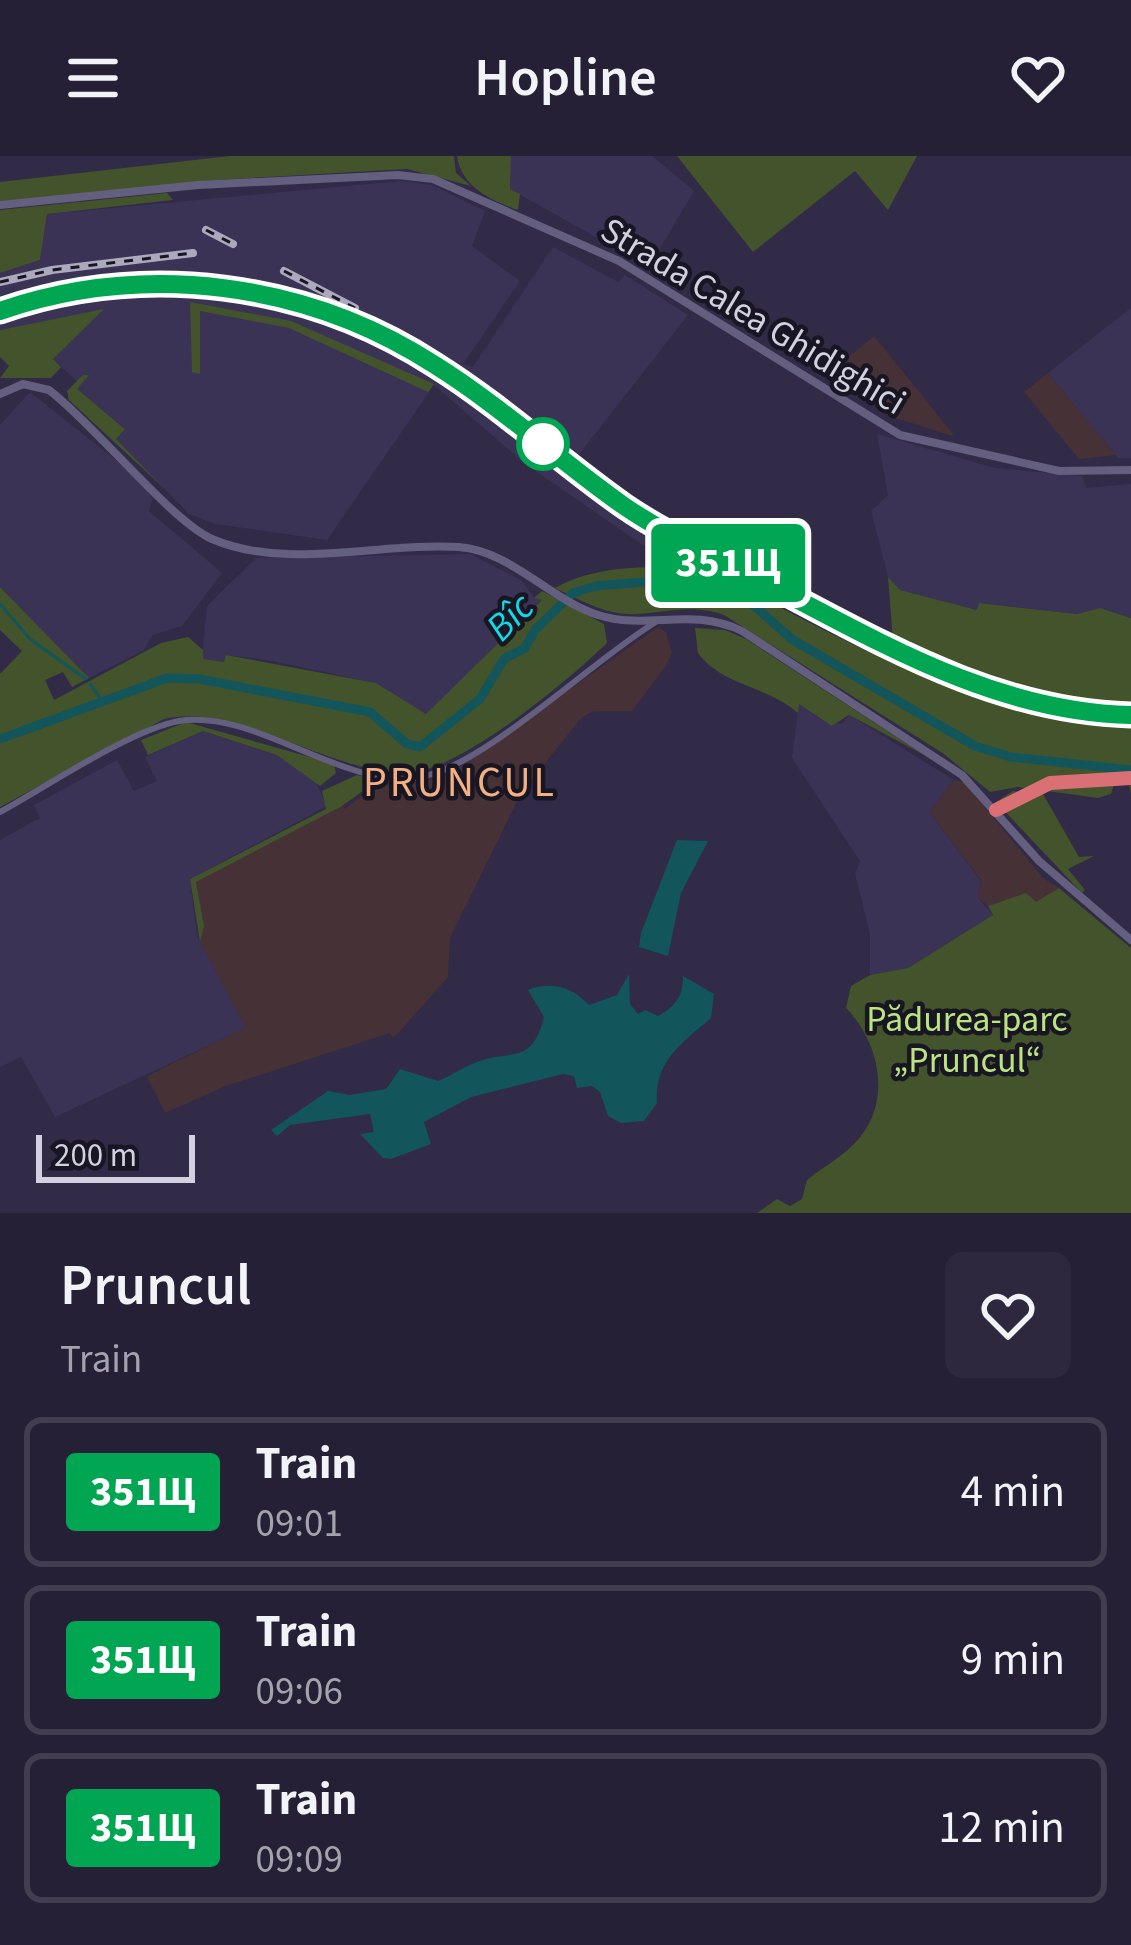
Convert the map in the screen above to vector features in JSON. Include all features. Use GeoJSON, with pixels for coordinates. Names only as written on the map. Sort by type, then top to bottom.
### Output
{"type":"FeatureCollection","features":[{"type":"Feature","properties":{"kind":"highway"},"geometry":{"type":"LineString","coordinates":[[1002,808],[1036,787],[1104,776],[1131,778]]}},
{"type":"Feature","properties":{"kind":"street","name":"Strada Calea Ghidighici"},"geometry":{"type":"LineString","coordinates":[[0,205],[198,185],[398,175],[433,178],[610,255],[882,428],[1059,471],[1131,470]]}},
{"type":"Feature","properties":{"kind":"street"},"geometry":{"type":"LineString","coordinates":[[0,394],[29,384],[59,398],[214,540],[296,552],[472,549],[496,557],[577,606],[619,619],[705,616],[742,631],[966,772],[1002,808],[1055,876],[1131,940]]}},
{"type":"Feature","properties":{"kind":"street"},"geometry":{"type":"LineString","coordinates":[[0,812],[150,731],[186,721],[221,725],[387,777],[436,773],[491,741],[662,618]]}},
{"type":"Feature","properties":{"kind":"shaded area"},"geometry":{"type":"Polygon","coordinates":[[[511,156],[652,156],[694,191],[649,267],[510,189],[511,156]]]}},
{"type":"Feature","properties":{"kind":"shaded area"},"geometry":{"type":"Polygon","coordinates":[[[401,181],[432,185],[485,211],[472,246],[520,281],[463,364],[473,367],[553,247],[618,282],[625,275],[688,315],[577,457],[634,502],[697,543],[963,673],[1068,705],[1131,709],[1131,726],[1067,721],[989,700],[857,641],[672,547],[663,559],[524,463],[434,385],[327,540],[215,524],[189,514],[116,439],[125,428],[76,389],[80,384],[53,359],[101,311],[0,330],[0,273],[40,260],[47,214],[401,181]]]}},
{"type":"Feature","properties":{"kind":"shaded area"},"geometry":{"type":"Polygon","coordinates":[[[1131,308],[1131,458],[1118,458],[1048,373],[1131,308]]]}},
{"type":"Feature","properties":{"kind":"shaded area"},"geometry":{"type":"Polygon","coordinates":[[[874,336],[952,436],[880,413],[841,363],[874,336]]]}},
{"type":"Feature","properties":{"kind":"shaded area"},"geometry":{"type":"Polygon","coordinates":[[[1048,373],[1116,455],[1079,459],[1024,392],[1048,373]]]}},
{"type":"Feature","properties":{"kind":"shaded area"},"geometry":{"type":"Polygon","coordinates":[[[30,392],[118,462],[153,498],[149,511],[222,573],[182,626],[152,635],[144,650],[89,678],[0,587],[0,425],[30,392]]]}},
{"type":"Feature","properties":{"kind":"shaded area"},"geometry":{"type":"Polygon","coordinates":[[[877,434],[995,468],[1082,476],[1086,488],[1131,484],[1131,618],[1100,608],[1077,614],[980,603],[978,610],[900,590],[888,577],[871,511],[888,495],[877,434]]]}},
{"type":"Feature","properties":{"kind":"shaded area"},"geometry":{"type":"Polygon","coordinates":[[[470,554],[521,580],[535,599],[544,598],[426,715],[375,683],[273,661],[227,655],[224,662],[202,659],[207,606],[256,558],[470,554]]]}},
{"type":"Feature","properties":{"kind":"shaded area"},"geometry":{"type":"Polygon","coordinates":[[[658,627],[666,632],[672,653],[665,667],[632,711],[594,711],[582,717],[521,793],[450,938],[448,977],[393,1038],[390,1033],[226,1086],[165,1113],[147,1076],[245,1028],[200,942],[203,926],[196,882],[340,804],[345,809],[373,787],[447,776],[658,627]]]}},
{"type":"Feature","properties":{"kind":"shaded area"},"geometry":{"type":"Polygon","coordinates":[[[799,704],[824,721],[842,724],[849,715],[954,780],[929,812],[981,881],[978,898],[993,915],[908,968],[870,975],[870,934],[855,874],[860,861],[792,758],[799,704]]]}},
{"type":"Feature","properties":{"kind":"shaded area"},"geometry":{"type":"Polygon","coordinates":[[[203,731],[277,755],[314,778],[327,806],[190,879],[197,936],[246,1028],[55,1117],[21,1057],[0,1067],[0,840],[40,818],[34,805],[117,760],[134,791],[157,781],[145,757],[203,731]]]}},
{"type":"Feature","properties":{"kind":"shaded area"},"geometry":{"type":"Polygon","coordinates":[[[954,780],[965,783],[1043,878],[1059,888],[1054,895],[1035,903],[1026,893],[988,906],[978,898],[981,880],[929,812],[954,780]]]}},
{"type":"Feature","properties":{"kind":"shaded area"},"geometry":{"type":"Polygon","coordinates":[[[677,840],[708,841],[681,893],[668,956],[639,947],[677,840]]]}},
{"type":"Feature","properties":{"kind":"shaded area"},"geometry":{"type":"Polygon","coordinates":[[[629,974],[630,1004],[638,1014],[645,1010],[658,1016],[670,1008],[680,995],[683,976],[714,994],[711,1018],[665,1064],[657,1103],[644,1121],[621,1123],[608,1116],[600,1092],[592,1086],[577,1088],[574,1076],[563,1074],[471,1097],[424,1122],[431,1144],[391,1159],[383,1158],[360,1134],[374,1132],[370,1114],[290,1125],[277,1136],[271,1130],[328,1091],[350,1095],[386,1089],[400,1069],[438,1081],[485,1059],[517,1054],[532,1044],[544,1017],[528,990],[561,987],[589,1005],[617,995],[629,974]]]}},
{"type":"Feature","properties":{"kind":"green space"},"geometry":{"type":"Polygon","coordinates":[[[230,156],[454,156],[456,173],[471,186],[407,169],[217,180],[0,202],[0,182],[230,156]]]}},
{"type":"Feature","properties":{"kind":"green space"},"geometry":{"type":"Polygon","coordinates":[[[457,156],[511,156],[510,189],[520,194],[518,210],[471,184],[457,156]]]}},
{"type":"Feature","properties":{"kind":"green space"},"geometry":{"type":"Polygon","coordinates":[[[677,156],[917,156],[888,210],[855,171],[753,252],[677,156]]]}},
{"type":"Feature","properties":{"kind":"green space"},"geometry":{"type":"Polygon","coordinates":[[[167,193],[173,200],[47,214],[40,260],[0,273],[0,210],[167,193]]]}},
{"type":"Feature","properties":{"kind":"green space"},"geometry":{"type":"Polygon","coordinates":[[[190,302],[291,321],[434,384],[428,392],[289,328],[200,311],[200,374],[192,372],[190,302]]]}},
{"type":"Feature","properties":{"kind":"green space"},"geometry":{"type":"Polygon","coordinates":[[[104,309],[53,359],[61,367],[51,378],[0,378],[9,366],[0,357],[0,330],[104,309]]]}},
{"type":"Feature","properties":{"kind":"green space"},"geometry":{"type":"Polygon","coordinates":[[[89,375],[77,389],[125,429],[116,439],[166,490],[69,400],[67,391],[89,375]]]}},
{"type":"Feature","properties":{"kind":"green space"},"geometry":{"type":"Polygon","coordinates":[[[671,546],[834,635],[954,687],[1073,720],[1131,726],[1131,794],[1129,784],[1114,784],[1111,794],[1098,798],[1018,787],[990,792],[944,754],[724,615],[691,609],[615,612],[555,588],[604,571],[657,567],[671,546]]]}},
{"type":"Feature","properties":{"kind":"green space"},"geometry":{"type":"Polygon","coordinates":[[[888,577],[900,590],[977,610],[979,603],[1077,614],[1100,608],[1131,618],[1131,709],[1039,697],[979,678],[893,641],[888,577]]]}},
{"type":"Feature","properties":{"kind":"green space"},"geometry":{"type":"Polygon","coordinates":[[[0,587],[89,678],[72,687],[63,672],[45,680],[54,700],[161,643],[188,637],[203,650],[203,659],[224,662],[226,655],[376,683],[426,714],[542,600],[534,598],[542,591],[604,624],[607,643],[512,722],[429,769],[407,773],[373,769],[232,723],[178,717],[164,719],[0,807],[0,674],[22,651],[0,630],[0,587]]]}},
{"type":"Feature","properties":{"kind":"green space"},"geometry":{"type":"Polygon","coordinates":[[[695,628],[725,630],[746,639],[924,755],[849,715],[832,726],[799,704],[798,713],[732,679],[698,653],[695,628]]]}},
{"type":"Feature","properties":{"kind":"green space"},"geometry":{"type":"Polygon","coordinates":[[[186,722],[334,764],[336,773],[320,786],[277,755],[203,731],[148,755],[141,740],[186,722]]]}},
{"type":"Feature","properties":{"kind":"green space"},"geometry":{"type":"Polygon","coordinates":[[[357,775],[378,780],[342,806],[196,882],[204,926],[200,942],[190,879],[326,809],[322,791],[357,775]]]}},
{"type":"Feature","properties":{"kind":"green space"},"geometry":{"type":"Polygon","coordinates":[[[1013,791],[1043,794],[1079,857],[1094,856],[1068,869],[1085,890],[1082,893],[996,802],[1013,791]]]}},
{"type":"Feature","properties":{"kind":"green space","name":"Pădurea-parc „Pruncul“"},"geometry":{"type":"Polygon","coordinates":[[[1059,888],[1131,948],[1131,1213],[757,1213],[777,1199],[790,1206],[802,1199],[807,1180],[852,1146],[874,1113],[878,1076],[868,1039],[846,1008],[851,986],[870,975],[908,968],[993,915],[988,906],[1026,893],[1036,902],[1059,888]]]}},
{"type":"Feature","properties":{"kind":"waterway","name":"Bîc"},"geometry":{"type":"LineString","coordinates":[[0,739],[167,678],[199,679],[370,712],[407,744],[420,747],[480,699],[504,659],[525,648],[535,630],[573,593],[596,586],[702,577],[734,588],[793,640],[975,746],[1011,757],[1131,770]]}},
{"type":"Feature","properties":{"kind":"waterway"},"geometry":{"type":"LineString","coordinates":[[0,604],[30,639],[86,679]]}},
{"type":"Feature","properties":{"kind":"waterway"},"geometry":{"type":"LineString","coordinates":[[90,684],[104,703]]}},
{"type":"Feature","properties":{"kind":"railway"},"geometry":{"type":"LineString","coordinates":[[206,230],[233,244]]}},
{"type":"Feature","properties":{"kind":"railway"},"geometry":{"type":"LineString","coordinates":[[0,282],[52,270],[193,253]]}},
{"type":"Feature","properties":{"kind":"railway"},"geometry":{"type":"LineString","coordinates":[[284,271],[355,308]]}},
{"type":"Feature","properties":{"kind":"railway"},"geometry":{"type":"LineString","coordinates":[[0,311],[114,287],[171,285],[228,289],[339,317],[443,370],[642,518],[861,632],[991,689],[1083,711],[1131,715]]}},
{"type":"Feature","properties":{"kind":"train","name":"351Щ"},"geometry":{"type":"LineString","coordinates":[[0,311],[90,289],[163,284],[246,291],[317,308],[380,334],[439,367],[645,519],[894,649],[1002,695],[1040,705],[1131,715]]}},
{"type":"Feature","properties":{"kind":"district","name":"PRUNCUL"},"geometry":{"type":"Point","coordinates":[460,781]}}]}
